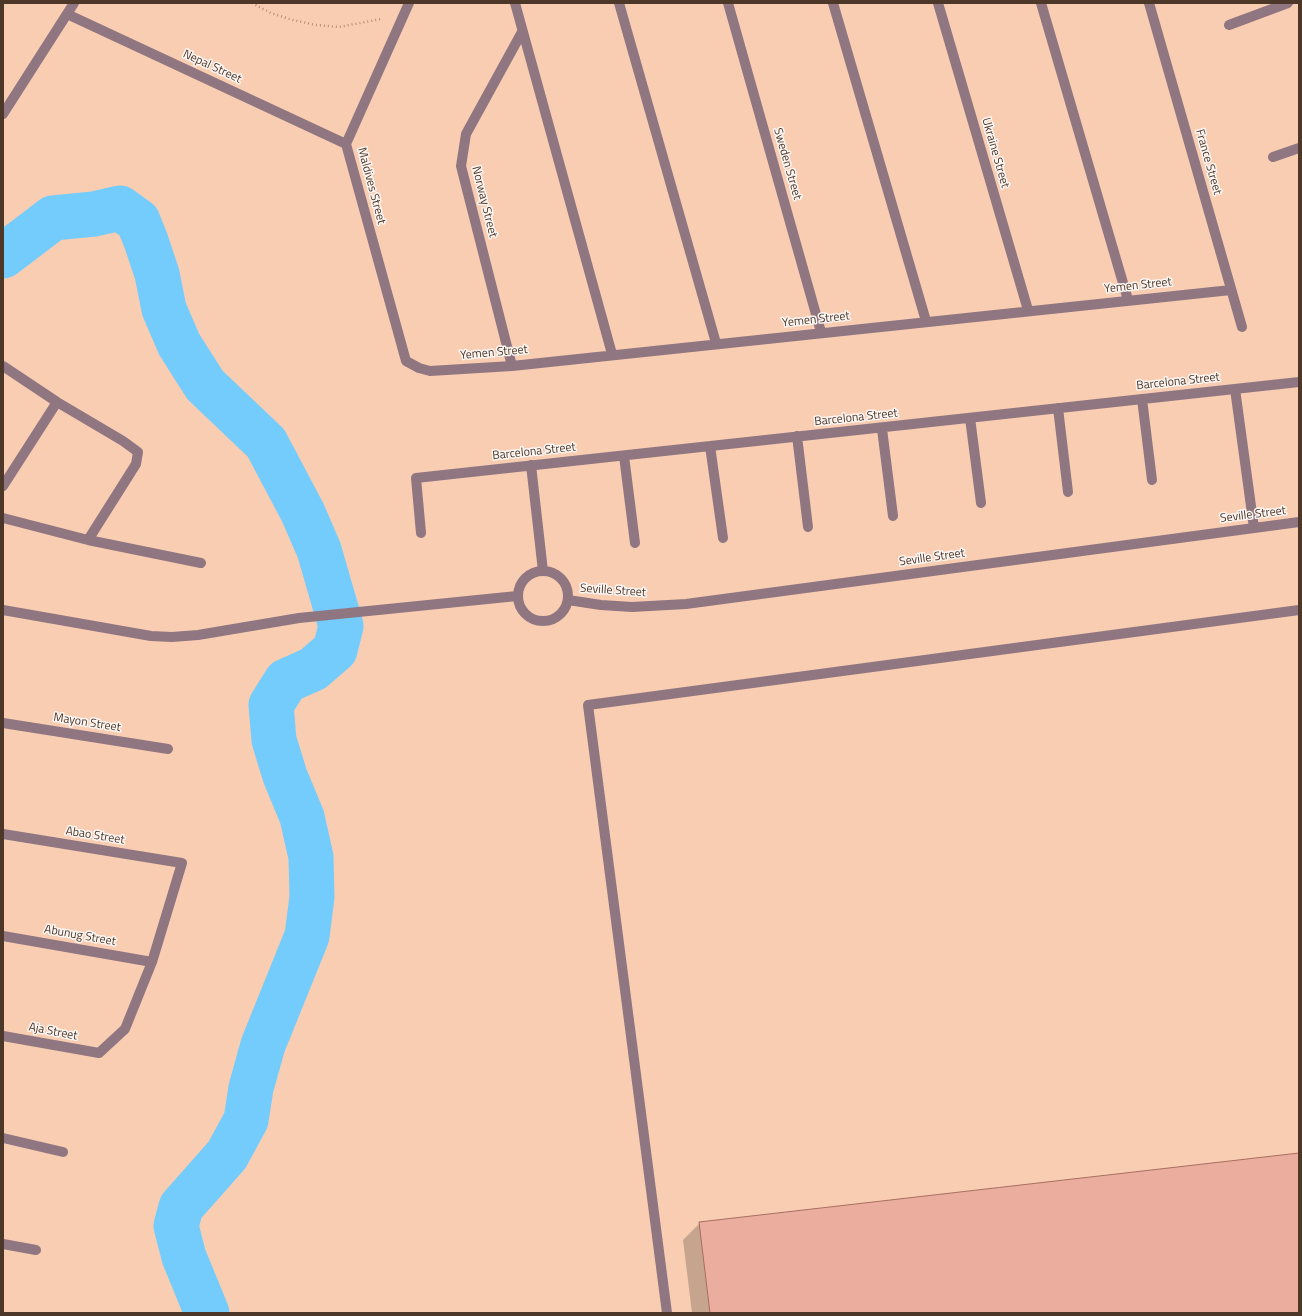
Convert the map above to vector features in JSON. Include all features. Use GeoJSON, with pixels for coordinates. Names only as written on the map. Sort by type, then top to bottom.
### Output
{"type":"FeatureCollection","features":[{"type":"Feature","properties":{"kind":"street"},"geometry":{"type":"LineString","coordinates":[[3,114],[74,3]]}},
{"type":"Feature","properties":{"kind":"street","name":"Maldives Street"},"geometry":{"type":"LineString","coordinates":[[406,361],[346,144],[409,3]]}},
{"type":"Feature","properties":{"kind":"street"},"geometry":{"type":"LineString","coordinates":[[515,3],[612,354]]}},
{"type":"Feature","properties":{"kind":"street"},"geometry":{"type":"LineString","coordinates":[[618,3],[716,343]]}},
{"type":"Feature","properties":{"kind":"street","name":"Sweden Street"},"geometry":{"type":"LineString","coordinates":[[728,3],[821,332]]}},
{"type":"Feature","properties":{"kind":"street"},"geometry":{"type":"LineString","coordinates":[[834,3],[926,321]]}},
{"type":"Feature","properties":{"kind":"street","name":"Ukraine Street"},"geometry":{"type":"LineString","coordinates":[[938,3],[1028,310]]}},
{"type":"Feature","properties":{"kind":"street"},"geometry":{"type":"LineString","coordinates":[[1041,3],[1128,300]]}},
{"type":"Feature","properties":{"kind":"street","name":"France Street"},"geometry":{"type":"LineString","coordinates":[[1149,3],[1231,290],[1239,310],[1242,327]]}},
{"type":"Feature","properties":{"kind":"street"},"geometry":{"type":"LineString","coordinates":[[1229,25],[1288,3]]}},
{"type":"Feature","properties":{"kind":"street","name":"Nepal Street"},"geometry":{"type":"LineString","coordinates":[[67,14],[346,144]]}},
{"type":"Feature","properties":{"kind":"street","name":"Norway Street"},"geometry":{"type":"LineString","coordinates":[[512,366],[461,166],[466,134],[522,32]]}},
{"type":"Feature","properties":{"kind":"street"},"geometry":{"type":"LineString","coordinates":[[1273,156],[1299,148]]}},
{"type":"Feature","properties":{"kind":"street","name":"Yemen Street"},"geometry":{"type":"LineString","coordinates":[[406,361],[430,371],[512,366],[1028,310],[1231,290]]}},
{"type":"Feature","properties":{"kind":"street"},"geometry":{"type":"LineString","coordinates":[[3,366],[57,402],[123,441],[138,452],[136,464],[88,540]]}},
{"type":"Feature","properties":{"kind":"street","name":"Barcelona Street"},"geometry":{"type":"LineString","coordinates":[[421,533],[416,478],[797,436],[882,429],[1299,382]]}},
{"type":"Feature","properties":{"kind":"street"},"geometry":{"type":"LineString","coordinates":[[1235,389],[1254,528]]}},
{"type":"Feature","properties":{"kind":"street"},"geometry":{"type":"LineString","coordinates":[[1142,399],[1152,480]]}},
{"type":"Feature","properties":{"kind":"street"},"geometry":{"type":"LineString","coordinates":[[3,486],[57,402]]}},
{"type":"Feature","properties":{"kind":"street"},"geometry":{"type":"LineString","coordinates":[[1058,408],[1068,492]]}},
{"type":"Feature","properties":{"kind":"street"},"geometry":{"type":"LineString","coordinates":[[970,418],[981,503]]}},
{"type":"Feature","properties":{"kind":"street"},"geometry":{"type":"LineString","coordinates":[[882,429],[893,516]]}},
{"type":"Feature","properties":{"kind":"street"},"geometry":{"type":"LineString","coordinates":[[797,436],[808,527]]}},
{"type":"Feature","properties":{"kind":"street"},"geometry":{"type":"LineString","coordinates":[[710,446],[723,538]]}},
{"type":"Feature","properties":{"kind":"street"},"geometry":{"type":"LineString","coordinates":[[624,456],[634,543]]}},
{"type":"Feature","properties":{"kind":"street"},"geometry":{"type":"LineString","coordinates":[[531,465],[543,571]]}},
{"type":"Feature","properties":{"kind":"street"},"geometry":{"type":"LineString","coordinates":[[3,518],[88,540],[201,563]]}},
{"type":"Feature","properties":{"kind":"street","name":"Seville Street"},"geometry":{"type":"LineString","coordinates":[[568,600],[601,605],[632,607],[686,604],[1299,522]]}},
{"type":"Feature","properties":{"kind":"street"},"geometry":{"type":"LineString","coordinates":[[543,571],[550,572],[562,580],[566,586],[568,600],[560,614],[544,621],[536,621],[522,611],[517,596],[519,586],[525,578],[533,573],[543,571]]}},
{"type":"Feature","properties":{"kind":"street"},"geometry":{"type":"LineString","coordinates":[[3,610],[158,636],[198,634],[299,618],[376,609],[517,596]]}},
{"type":"Feature","properties":{"kind":"street"},"geometry":{"type":"LineString","coordinates":[[667,1313],[588,705],[1299,610]]}},
{"type":"Feature","properties":{"kind":"street","name":"Mayon Street"},"geometry":{"type":"LineString","coordinates":[[3,723],[168,749]]}},
{"type":"Feature","properties":{"kind":"street","name":"Abao Street"},"geometry":{"type":"LineString","coordinates":[[3,834],[182,863],[152,962]]}},
{"type":"Feature","properties":{"kind":"street","name":"Abunug Street"},"geometry":{"type":"LineString","coordinates":[[3,936],[152,962]]}},
{"type":"Feature","properties":{"kind":"street","name":"Aja Street"},"geometry":{"type":"LineString","coordinates":[[3,1036],[99,1053],[125,1029],[152,962]]}},
{"type":"Feature","properties":{"kind":"street"},"geometry":{"type":"LineString","coordinates":[[3,1138],[63,1152]]}},
{"type":"Feature","properties":{"kind":"street"},"geometry":{"type":"LineString","coordinates":[[3,1244],[36,1250]]}},
{"type":"Feature","properties":{"kind":"path"},"geometry":{"type":"LineString","coordinates":[[252,3],[293,20],[339,27],[404,15]]}},
{"type":"Feature","properties":{"kind":"building"},"geometry":{"type":"Polygon","coordinates":[[[1299,1153],[1299,1313],[710,1313],[699,1222],[1299,1153]]]}},
{"type":"Feature","properties":{"kind":"waterway"},"geometry":{"type":"LineString","coordinates":[[3,256],[53,218],[94,214],[120,208],[138,221],[157,274],[164,309],[179,344],[205,385],[266,443],[303,513],[319,550],[341,626],[335,650],[313,669],[286,681],[271,705],[274,740],[285,776],[302,817],[311,857],[312,897],[307,936],[263,1045],[251,1088],[246,1120],[227,1155],[181,1207],[176,1226],[184,1257],[207,1313]]}}]}
